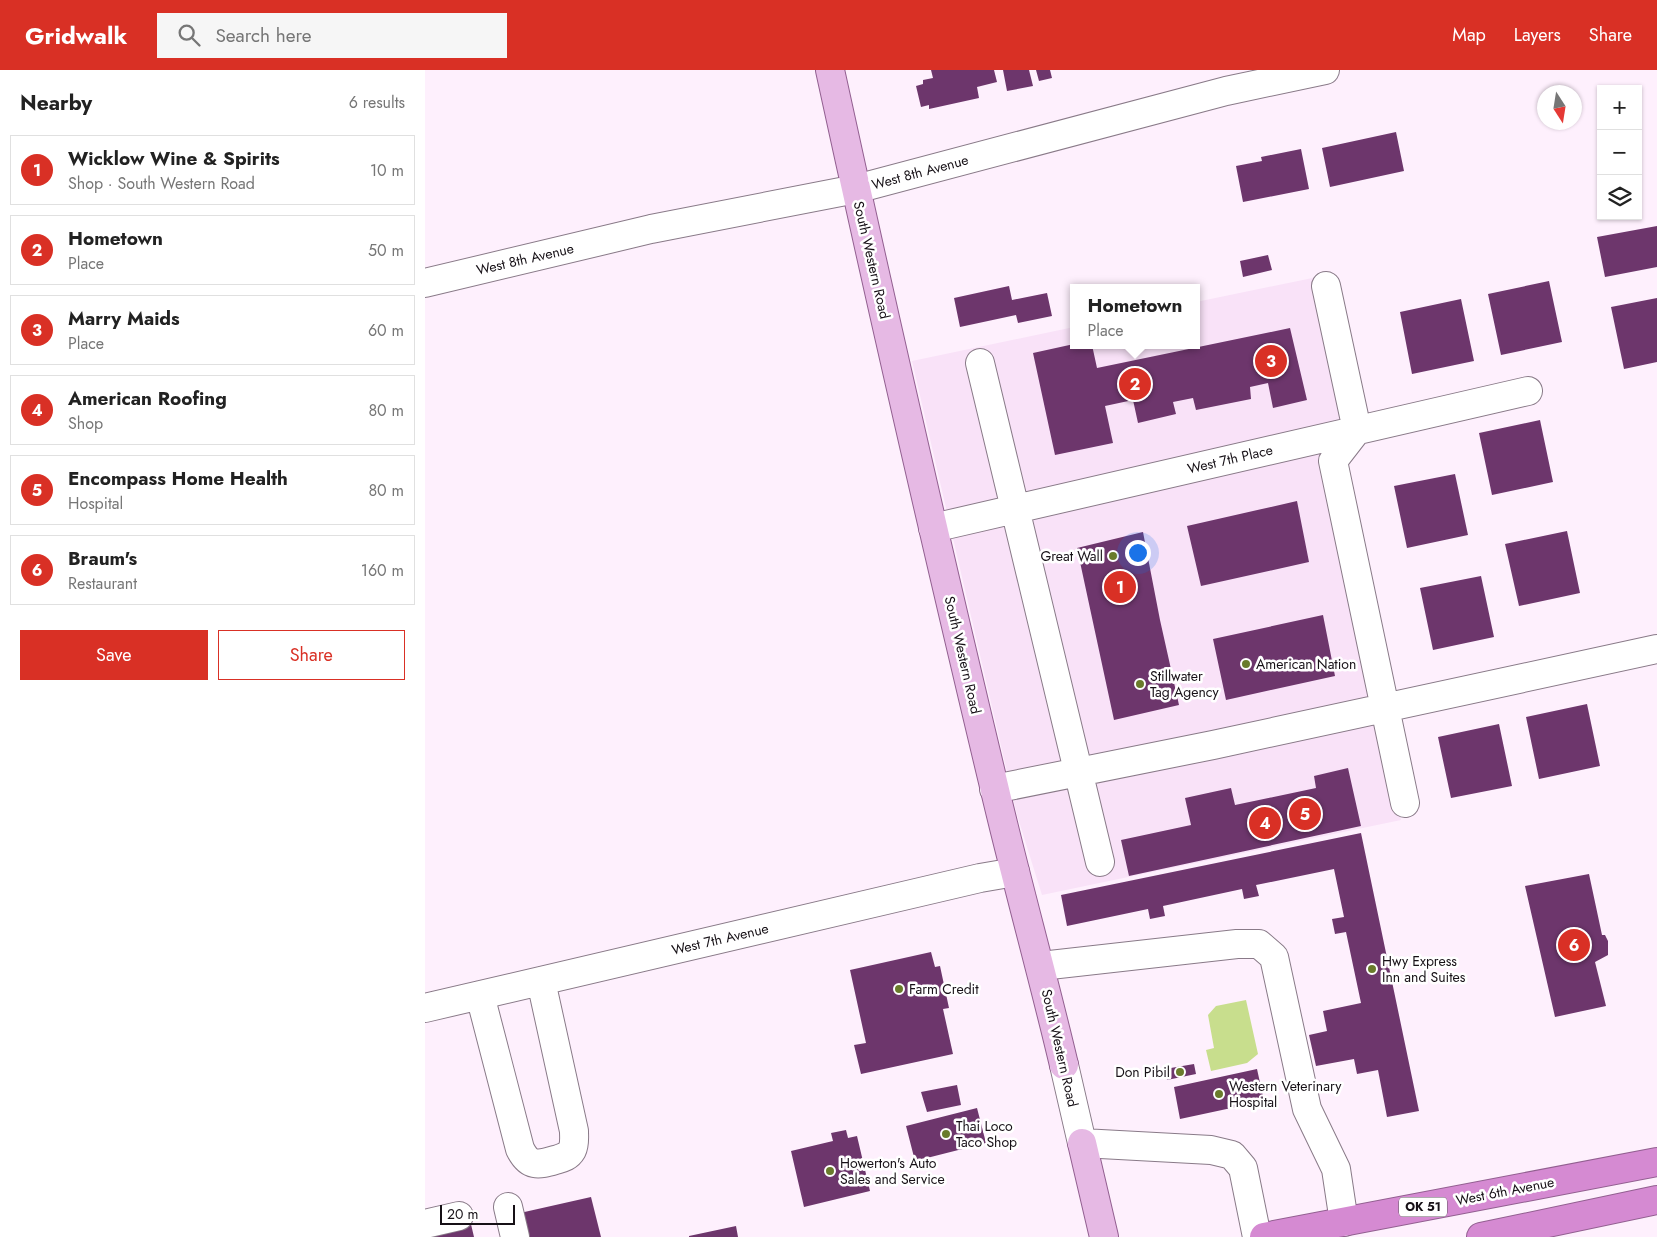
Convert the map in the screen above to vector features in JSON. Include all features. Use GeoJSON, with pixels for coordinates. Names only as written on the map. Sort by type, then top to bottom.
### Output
{"type":"FeatureCollection","features":[{"type":"Feature","properties":{"kind":"highway","name":"West 6th Avenue"},"geometry":{"type":"LineString","coordinates":[[1264,1237],[1657,1162]]}},
{"type":"Feature","properties":{"kind":"highway"},"geometry":{"type":"LineString","coordinates":[[1481,1237],[1657,1200]]}},
{"type":"Feature","properties":{"kind":"main road","name":"South Western Road"},"geometry":{"type":"LineString","coordinates":[[830,70],[933,528],[1015,872],[1041,966],[1064,1065]]}},
{"type":"Feature","properties":{"kind":"main road","name":"South Western Road"},"geometry":{"type":"LineString","coordinates":[[1082,1142],[1105,1237]]}},
{"type":"Feature","properties":{"kind":"street","name":"West 8th Avenue"},"geometry":{"type":"LineString","coordinates":[[425,282],[651,229],[856,189],[1226,91],[1325,70]]}},
{"type":"Feature","properties":{"kind":"street"},"geometry":{"type":"LineString","coordinates":[[1326,286],[1357,430],[1333,461],[1405,802]]}},
{"type":"Feature","properties":{"kind":"street"},"geometry":{"type":"LineString","coordinates":[[980,363],[1100,862]]}},
{"type":"Feature","properties":{"kind":"street","name":"West 7th Place"},"geometry":{"type":"LineString","coordinates":[[933,528],[1528,391]]}},
{"type":"Feature","properties":{"kind":"street"},"geometry":{"type":"LineString","coordinates":[[995,789],[1657,649]]}},
{"type":"Feature","properties":{"kind":"street","name":"West 7th Avenue"},"geometry":{"type":"LineString","coordinates":[[425,1008],[980,878],[1015,872]]}},
{"type":"Feature","properties":{"kind":"street"},"geometry":{"type":"LineString","coordinates":[[1041,966],[1237,944],[1259,944],[1274,958],[1307,1109],[1336,1169],[1344,1222]]}},
{"type":"Feature","properties":{"kind":"street"},"geometry":{"type":"LineString","coordinates":[[480,995],[520,1149],[524,1157],[530,1162],[540,1165],[566,1157],[572,1150],[575,1141],[541,981]]}},
{"type":"Feature","properties":{"kind":"street","name":"South Western Road"},"geometry":{"type":"LineString","coordinates":[[1064,1065],[1082,1142]]}},
{"type":"Feature","properties":{"kind":"street"},"geometry":{"type":"LineString","coordinates":[[1082,1142],[1211,1150],[1233,1154],[1243,1168],[1257,1237]]}},
{"type":"Feature","properties":{"kind":"street"},"geometry":{"type":"LineString","coordinates":[[508,1207],[515,1237]]}},
{"type":"Feature","properties":{"kind":"street"},"geometry":{"type":"LineString","coordinates":[[425,1224],[459,1216]]}},
{"type":"Feature","properties":{"kind":"shaded area"},"geometry":{"type":"Polygon","coordinates":[[[1332,274],[1362,422],[1335,468],[1401,820],[1042,895],[1017,815],[912,361],[1070,328],[1070,349],[1200,349],[1200,301],[1332,274]]]}},
{"type":"Feature","properties":{"kind":"shaded area"},"geometry":{"type":"Polygon","coordinates":[[[1246,1000],[1258,1054],[1247,1063],[1211,1071],[1206,1050],[1214,1048],[1208,1015],[1216,1006],[1246,1000]]]}},
{"type":"Feature","properties":{"kind":"building"},"geometry":{"type":"Polygon","coordinates":[[[931,70],[994,70],[997,82],[977,87],[979,98],[929,109],[929,105],[921,107],[916,86],[923,84],[923,80],[933,78],[931,70]]]}},
{"type":"Feature","properties":{"kind":"building"},"geometry":{"type":"Polygon","coordinates":[[[1003,70],[1029,70],[1033,86],[1007,91],[1003,70]]]}},
{"type":"Feature","properties":{"kind":"building"},"geometry":{"type":"Polygon","coordinates":[[[1036,70],[1050,70],[1052,78],[1039,81],[1036,70]]]}},
{"type":"Feature","properties":{"kind":"building"},"geometry":{"type":"Polygon","coordinates":[[[1396,132],[1404,171],[1330,187],[1322,148],[1396,132]]]}},
{"type":"Feature","properties":{"kind":"building"},"geometry":{"type":"Polygon","coordinates":[[[1301,149],[1309,189],[1243,202],[1236,166],[1262,161],[1261,157],[1301,149]]]}},
{"type":"Feature","properties":{"kind":"building"},"geometry":{"type":"Polygon","coordinates":[[[1657,226],[1657,267],[1605,277],[1597,237],[1657,226]]]}},
{"type":"Feature","properties":{"kind":"building"},"geometry":{"type":"Polygon","coordinates":[[[1268,255],[1272,270],[1243,277],[1240,261],[1268,255]]]}},
{"type":"Feature","properties":{"kind":"building"},"geometry":{"type":"Polygon","coordinates":[[[1549,281],[1562,342],[1501,355],[1488,294],[1549,281]]]}},
{"type":"Feature","properties":{"kind":"building"},"geometry":{"type":"Polygon","coordinates":[[[1009,286],[1012,300],[1047,293],[1052,316],[1018,323],[1016,315],[960,327],[954,298],[1009,286]]]}},
{"type":"Feature","properties":{"kind":"building"},"geometry":{"type":"Polygon","coordinates":[[[1657,298],[1657,362],[1624,369],[1611,307],[1657,298]]]}},
{"type":"Feature","properties":{"kind":"building"},"geometry":{"type":"Polygon","coordinates":[[[1461,299],[1474,361],[1412,374],[1400,312],[1461,299]]]}},
{"type":"Feature","properties":{"kind":"building"},"geometry":{"type":"Polygon","coordinates":[[[1290,328],[1307,400],[1273,408],[1268,383],[1250,387],[1251,399],[1196,410],[1193,398],[1173,402],[1176,414],[1138,423],[1133,400],[1105,406],[1113,443],[1055,455],[1033,353],[1070,345],[1070,349],[1093,349],[1097,368],[1189,349],[1200,349],[1200,347],[1290,328]]]}},
{"type":"Feature","properties":{"kind":"building"},"geometry":{"type":"Polygon","coordinates":[[[1540,420],[1553,482],[1492,495],[1479,433],[1540,420]]]}},
{"type":"Feature","properties":{"kind":"building"},"geometry":{"type":"Polygon","coordinates":[[[1455,474],[1468,535],[1407,548],[1394,486],[1455,474]]]}},
{"type":"Feature","properties":{"kind":"building"},"geometry":{"type":"Polygon","coordinates":[[[1297,501],[1309,562],[1201,586],[1187,526],[1297,501]]]}},
{"type":"Feature","properties":{"kind":"building"},"geometry":{"type":"Polygon","coordinates":[[[1567,531],[1580,593],[1519,606],[1505,544],[1567,531]]]}},
{"type":"Feature","properties":{"kind":"building"},"geometry":{"type":"Polygon","coordinates":[[[1143,532],[1179,705],[1114,720],[1077,548],[1143,532]]]}},
{"type":"Feature","properties":{"kind":"building"},"geometry":{"type":"Polygon","coordinates":[[[1481,576],[1494,637],[1433,650],[1420,588],[1481,576]]]}},
{"type":"Feature","properties":{"kind":"building"},"geometry":{"type":"Polygon","coordinates":[[[1323,615],[1335,676],[1226,700],[1213,639],[1323,615]]]}},
{"type":"Feature","properties":{"kind":"building"},"geometry":{"type":"Polygon","coordinates":[[[1587,704],[1600,766],[1539,779],[1526,717],[1587,704]]]}},
{"type":"Feature","properties":{"kind":"building"},"geometry":{"type":"Polygon","coordinates":[[[1499,724],[1512,786],[1451,798],[1438,737],[1499,724]]]}},
{"type":"Feature","properties":{"kind":"building"},"geometry":{"type":"Polygon","coordinates":[[[1348,768],[1361,826],[1129,876],[1121,840],[1191,825],[1185,798],[1231,788],[1235,805],[1316,788],[1314,776],[1348,768]]]}},
{"type":"Feature","properties":{"kind":"building","name":"Hwy Express Inn and Suites"},"geometry":{"type":"Polygon","coordinates":[[[1361,833],[1419,1111],[1387,1117],[1378,1070],[1357,1074],[1354,1059],[1316,1066],[1309,1035],[1327,1031],[1323,1011],[1361,1003],[1346,932],[1335,934],[1332,919],[1344,917],[1334,869],[1256,885],[1259,896],[1244,899],[1242,889],[1163,906],[1165,916],[1150,919],[1148,909],[1067,926],[1061,895],[1361,833]]]}},
{"type":"Feature","properties":{"kind":"building"},"geometry":{"type":"Polygon","coordinates":[[[1589,874],[1602,935],[1605,935],[1608,941],[1608,955],[1595,962],[1606,1006],[1555,1017],[1525,886],[1589,874]]]}},
{"type":"Feature","properties":{"kind":"building","name":"Farm Credit"},"geometry":{"type":"Polygon","coordinates":[[[931,952],[935,967],[940,966],[949,1008],[943,1009],[953,1054],[861,1074],[854,1045],[866,1043],[850,970],[931,952]]]}},
{"type":"Feature","properties":{"kind":"building","name":"Don Pibil"},"geometry":{"type":"Polygon","coordinates":[[[1194,1064],[1196,1074],[1167,1080],[1165,1069],[1194,1064]]]}},
{"type":"Feature","properties":{"kind":"building","name":"Western Veterinary Hospital"},"geometry":{"type":"Polygon","coordinates":[[[1257,1069],[1264,1101],[1180,1119],[1174,1087],[1257,1069]]]}},
{"type":"Feature","properties":{"kind":"building"},"geometry":{"type":"Polygon","coordinates":[[[957,1085],[961,1105],[927,1112],[921,1092],[957,1085]]]}},
{"type":"Feature","properties":{"kind":"building","name":"Thai Loco Taco Shop"},"geometry":{"type":"Polygon","coordinates":[[[977,1108],[986,1143],[915,1161],[906,1126],[977,1108]]]}},
{"type":"Feature","properties":{"kind":"building","name":"Howerton's Auto Sales and Service"},"geometry":{"type":"Polygon","coordinates":[[[846,1130],[848,1138],[857,1136],[870,1191],[804,1207],[791,1151],[833,1141],[831,1133],[846,1130]]]}},
{"type":"Feature","properties":{"kind":"building"},"geometry":{"type":"Polygon","coordinates":[[[591,1197],[601,1237],[526,1237],[520,1213],[591,1197]]]}},
{"type":"Feature","properties":{"kind":"building"},"geometry":{"type":"Polygon","coordinates":[[[470,1220],[474,1237],[425,1237],[470,1220]]]}},
{"type":"Feature","properties":{"kind":"building"},"geometry":{"type":"Polygon","coordinates":[[[736,1226],[738,1237],[689,1237],[689,1236],[736,1226]]]}},
{"type":"Feature","properties":{"kind":"place","name":"Marry Maids"},"geometry":{"type":"Point","coordinates":[1271,361]}},
{"type":"Feature","properties":{"kind":"place","name":"Hometown"},"geometry":{"type":"Point","coordinates":[1135,384]}},
{"type":"Feature","properties":{"kind":"place","name":"Great Wall"},"geometry":{"type":"Point","coordinates":[1113,556]}},
{"type":"Feature","properties":{"kind":"place","name":"Wicklow Wine & Spirits"},"geometry":{"type":"Point","coordinates":[1120,587]}},
{"type":"Feature","properties":{"kind":"place","name":"American Nation"},"geometry":{"type":"Point","coordinates":[1246,664]}},
{"type":"Feature","properties":{"kind":"place","name":"Stillwater Tag Agency"},"geometry":{"type":"Point","coordinates":[1140,684]}},
{"type":"Feature","properties":{"kind":"place","name":"Encompass Home Health"},"geometry":{"type":"Point","coordinates":[1305,814]}},
{"type":"Feature","properties":{"kind":"place","name":"American Roofing"},"geometry":{"type":"Point","coordinates":[1265,823]}},
{"type":"Feature","properties":{"kind":"place","name":"Braum's"},"geometry":{"type":"Point","coordinates":[1574,945]}},
{"type":"Feature","properties":{"kind":"place","name":"Hwy Express Inn and Suites"},"geometry":{"type":"Point","coordinates":[1372,969]}},
{"type":"Feature","properties":{"kind":"place","name":"Farm Credit"},"geometry":{"type":"Point","coordinates":[899,989]}},
{"type":"Feature","properties":{"kind":"place","name":"Don Pibil"},"geometry":{"type":"Point","coordinates":[1180,1072]}},
{"type":"Feature","properties":{"kind":"place","name":"Western Veterinary Hospital"},"geometry":{"type":"Point","coordinates":[1219,1094]}},
{"type":"Feature","properties":{"kind":"place","name":"Thai Loco Taco Shop"},"geometry":{"type":"Point","coordinates":[946,1134]}},
{"type":"Feature","properties":{"kind":"place","name":"Howerton's Auto Sales and Service"},"geometry":{"type":"Point","coordinates":[830,1171]}}]}
